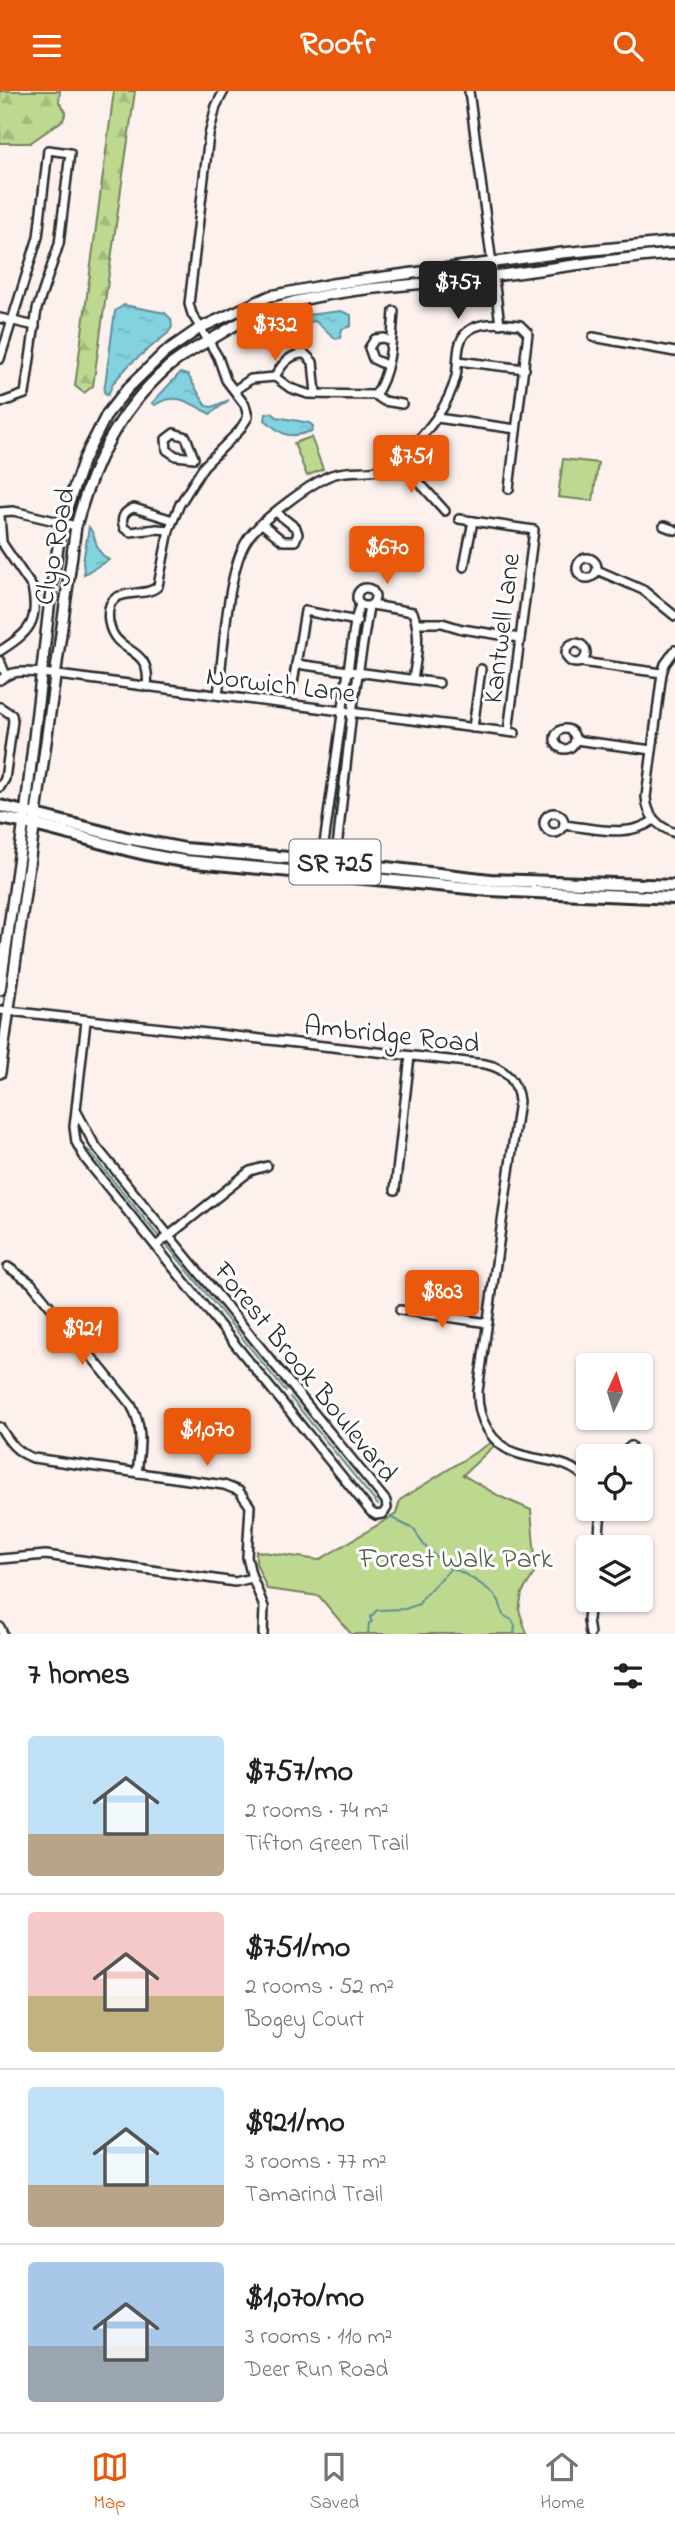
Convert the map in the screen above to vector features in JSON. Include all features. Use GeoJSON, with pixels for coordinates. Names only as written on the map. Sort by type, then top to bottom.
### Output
{"type":"FeatureCollection","features":[{"type":"Feature","properties":{"kind":"main road","name":"SR 725"},"geometry":{"type":"LineString","coordinates":[[0,806],[31,818],[168,859],[334,875],[490,885],[616,889],[675,886]]}},
{"type":"Feature","properties":{"kind":"main road","name":"SR 725"},"geometry":{"type":"LineString","coordinates":[[0,818],[31,818],[185,849],[335,862],[490,885]]}},
{"type":"Feature","properties":{"kind":"main road","name":"SR 725"},"geometry":{"type":"LineString","coordinates":[[616,889],[675,898]]}},
{"type":"Feature","properties":{"kind":"street"},"geometry":{"type":"LineString","coordinates":[[147,687],[146,664],[114,635],[109,622],[110,610],[119,596],[155,589],[169,530],[190,486],[204,466],[247,421],[244,405],[226,380],[218,357],[190,310],[189,297],[209,135],[216,106],[224,91]]}},
{"type":"Feature","properties":{"kind":"street"},"geometry":{"type":"LineString","coordinates":[[468,91],[500,324]]}},
{"type":"Feature","properties":{"kind":"street"},"geometry":{"type":"LineString","coordinates":[[0,359],[3,339],[12,322],[38,237],[48,151],[70,153],[58,244],[37,309],[25,394],[0,403]]}},
{"type":"Feature","properties":{"kind":"street","name":"Clyo Road"},"geometry":{"type":"LineString","coordinates":[[0,991],[31,818],[51,591],[62,522],[75,479],[107,414],[128,388],[164,353],[200,328],[270,296],[332,284],[575,251],[675,242]]}},
{"type":"Feature","properties":{"kind":"street","name":"Clyo Road"},"geometry":{"type":"LineString","coordinates":[[0,1073],[4,1010],[76,526],[94,466],[115,429],[143,393],[168,367],[208,341],[279,305],[317,296],[675,254]]}},
{"type":"Feature","properties":{"kind":"street"},"geometry":{"type":"LineString","coordinates":[[375,395],[386,365],[394,311]]}},
{"type":"Feature","properties":{"kind":"street"},"geometry":{"type":"LineString","coordinates":[[0,318],[35,325]]}},
{"type":"Feature","properties":{"kind":"street"},"geometry":{"type":"LineString","coordinates":[[218,695],[236,565],[244,543],[261,523],[327,477],[341,473],[375,471],[399,460],[437,418],[451,393],[460,341],[469,330],[482,325],[520,325],[526,329],[528,339],[509,489]]}},
{"type":"Feature","properties":{"kind":"street"},"geometry":{"type":"LineString","coordinates":[[593,337],[675,352]]}},
{"type":"Feature","properties":{"kind":"street"},"geometry":{"type":"LineString","coordinates":[[386,365],[373,359],[369,348],[375,339],[384,338],[391,342]]}},
{"type":"Feature","properties":{"kind":"street"},"geometry":{"type":"LineString","coordinates":[[275,377],[292,356],[305,354],[313,362],[316,394]]}},
{"type":"Feature","properties":{"kind":"street"},"geometry":{"type":"LineString","coordinates":[[458,361],[525,369]]}},
{"type":"Feature","properties":{"kind":"street"},"geometry":{"type":"LineString","coordinates":[[235,390],[251,379],[275,377],[297,391],[375,395],[384,401],[402,404]]}},
{"type":"Feature","properties":{"kind":"street"},"geometry":{"type":"LineString","coordinates":[[437,418],[516,429]]}},
{"type":"Feature","properties":{"kind":"street"},"geometry":{"type":"LineString","coordinates":[[194,458],[187,437],[179,433],[168,435],[165,443],[167,450],[176,456],[194,458],[204,466]]}},
{"type":"Feature","properties":{"kind":"street"},"geometry":{"type":"LineString","coordinates":[[399,460],[444,511]]}},
{"type":"Feature","properties":{"kind":"street"},"geometry":{"type":"LineString","coordinates":[[169,530],[130,531],[124,527],[123,518],[134,508],[173,520]]}},
{"type":"Feature","properties":{"kind":"street"},"geometry":{"type":"LineString","coordinates":[[0,651],[29,629],[34,596],[32,587],[1,541],[0,514],[13,511],[76,526]]}},
{"type":"Feature","properties":{"kind":"street"},"geometry":{"type":"LineString","coordinates":[[261,523],[277,538],[289,543],[295,541],[298,534],[296,528],[276,512]]}},
{"type":"Feature","properties":{"kind":"street"},"geometry":{"type":"LineString","coordinates":[[459,519],[473,521],[464,566]]}},
{"type":"Feature","properties":{"kind":"street","name":"Kantwell Lane"},"geometry":{"type":"LineString","coordinates":[[473,521],[534,530],[520,638],[512,732]]}},
{"type":"Feature","properties":{"kind":"street"},"geometry":{"type":"LineString","coordinates":[[664,526],[675,530]]}},
{"type":"Feature","properties":{"kind":"street"},"geometry":{"type":"LineString","coordinates":[[597,571],[643,590],[675,616]]}},
{"type":"Feature","properties":{"kind":"street"},"geometry":{"type":"LineString","coordinates":[[320,873],[355,621],[360,604],[358,593],[368,588],[375,594],[375,600],[370,605],[365,624],[352,712],[334,875]]}},
{"type":"Feature","properties":{"kind":"street"},"geometry":{"type":"LineString","coordinates":[[360,604],[411,611],[417,623],[418,644],[413,679]]}},
{"type":"Feature","properties":{"kind":"street"},"geometry":{"type":"LineString","coordinates":[[292,689],[305,611],[365,624]]}},
{"type":"Feature","properties":{"kind":"street"},"geometry":{"type":"LineString","coordinates":[[417,623],[442,623],[462,629],[520,638]]}},
{"type":"Feature","properties":{"kind":"street"},"geometry":{"type":"LineString","coordinates":[[675,650],[662,673],[646,797],[648,810],[654,820],[675,833]]}},
{"type":"Feature","properties":{"kind":"street"},"geometry":{"type":"LineString","coordinates":[[0,661],[3,677]]}},
{"type":"Feature","properties":{"kind":"street"},"geometry":{"type":"LineString","coordinates":[[581,662],[662,673]]}},
{"type":"Feature","properties":{"kind":"street"},"geometry":{"type":"LineString","coordinates":[[296,664],[439,683]]}},
{"type":"Feature","properties":{"kind":"street"},"geometry":{"type":"LineString","coordinates":[[473,728],[481,669]]}},
{"type":"Feature","properties":{"kind":"street","name":"Norwich Lane"},"geometry":{"type":"LineString","coordinates":[[3,677],[19,671],[54,674],[512,732]]}},
{"type":"Feature","properties":{"kind":"street"},"geometry":{"type":"LineString","coordinates":[[0,707],[12,715],[13,722],[5,779],[0,786]]}},
{"type":"Feature","properties":{"kind":"street"},"geometry":{"type":"LineString","coordinates":[[575,740],[652,750]]}},
{"type":"Feature","properties":{"kind":"street"},"geometry":{"type":"LineString","coordinates":[[564,825],[626,832],[639,829],[654,820]]}},
{"type":"Feature","properties":{"kind":"street","name":"Ambridge Road"},"geometry":{"type":"LineString","coordinates":[[4,1010],[492,1065],[509,1076],[516,1087],[519,1101],[478,1391],[478,1408],[491,1436],[506,1448],[520,1455],[559,1461],[576,1470]]}},
{"type":"Feature","properties":{"kind":"street","name":"Forest Brook Boulevard"},"geometry":{"type":"LineString","coordinates":[[77,1112],[94,1144],[386,1500],[387,1508],[383,1514],[376,1515],[371,1512],[79,1150],[74,1132],[86,1021]]}},
{"type":"Feature","properties":{"kind":"street"},"geometry":{"type":"LineString","coordinates":[[395,1190],[410,1056]]}},
{"type":"Feature","properties":{"kind":"street"},"geometry":{"type":"LineString","coordinates":[[156,1246],[250,1171],[267,1166]]}},
{"type":"Feature","properties":{"kind":"street"},"geometry":{"type":"LineString","coordinates":[[8,1266],[30,1283],[131,1405],[141,1432],[137,1473]]}},
{"type":"Feature","properties":{"kind":"street"},"geometry":{"type":"LineString","coordinates":[[400,1310],[488,1322]]}},
{"type":"Feature","properties":{"kind":"street"},"geometry":{"type":"LineString","coordinates":[[0,1427],[18,1451],[33,1458],[224,1485],[239,1491],[250,1506],[247,1557],[264,1607],[263,1634]]}},
{"type":"Feature","properties":{"kind":"street"},"geometry":{"type":"LineString","coordinates":[[0,1559],[46,1555],[235,1582],[252,1578]]}},
{"type":"Feature","properties":{"kind":"street"},"geometry":{"type":"LineString","coordinates":[[589,1612],[590,1634]]}},
{"type":"Feature","properties":{"kind":"street"},"geometry":{"type":"LineString","coordinates":[[0,1627],[4,1634]]}},
{"type":"Feature","properties":{"kind":"green space"},"geometry":{"type":"Polygon","coordinates":[[[0,91],[60,91],[59,102],[66,112],[63,120],[30,143],[0,143],[0,91]]]}},
{"type":"Feature","properties":{"kind":"green space"},"geometry":{"type":"Polygon","coordinates":[[[114,91],[135,91],[93,386],[84,393],[75,386],[114,91]]]}},
{"type":"Feature","properties":{"kind":"green space"},"geometry":{"type":"Polygon","coordinates":[[[311,437],[323,469],[307,476],[294,443],[311,437]]]}},
{"type":"Feature","properties":{"kind":"green space"},"geometry":{"type":"Polygon","coordinates":[[[563,459],[598,463],[593,501],[558,497],[563,459]]]}},
{"type":"Feature","properties":{"kind":"green space"},"geometry":{"type":"Polygon","coordinates":[[[401,528],[418,531],[414,566],[397,564],[401,528]]]}},
{"type":"Feature","properties":{"kind":"green space","name":"Forest Walk Park"},"geometry":{"type":"Polygon","coordinates":[[[492,1442],[495,1445],[463,1475],[501,1497],[531,1510],[536,1570],[522,1593],[519,1610],[527,1634],[351,1634],[319,1596],[267,1589],[256,1563],[256,1551],[319,1560],[396,1514],[400,1500],[492,1442]]]}},
{"type":"Feature","properties":{"kind":"water"},"geometry":{"type":"Polygon","coordinates":[[[124,305],[165,313],[171,319],[172,327],[129,365],[113,383],[108,395],[104,392],[115,311],[124,305]]]}},
{"type":"Feature","properties":{"kind":"water"},"geometry":{"type":"Polygon","coordinates":[[[341,311],[351,315],[351,326],[342,329],[340,338],[336,339],[315,321],[280,328],[274,337],[265,340],[255,349],[244,345],[244,336],[268,330],[270,324],[299,316],[341,311]]]}},
{"type":"Feature","properties":{"kind":"water"},"geometry":{"type":"Polygon","coordinates":[[[180,373],[188,375],[206,406],[212,407],[229,400],[210,414],[183,400],[170,399],[155,405],[152,403],[180,373]]]}},
{"type":"Feature","properties":{"kind":"water"},"geometry":{"type":"Polygon","coordinates":[[[272,413],[277,417],[309,423],[313,426],[312,431],[297,435],[282,433],[265,420],[266,414],[272,413]]]}},
{"type":"Feature","properties":{"kind":"water"},"geometry":{"type":"Polygon","coordinates":[[[89,527],[100,552],[109,560],[84,574],[83,561],[89,527]]]}},
{"type":"Feature","properties":{"kind":"waterway"},"geometry":{"type":"LineString","coordinates":[[88,1150],[159,1237]]}},
{"type":"Feature","properties":{"kind":"waterway"},"geometry":{"type":"LineString","coordinates":[[166,1244],[286,1392]]}},
{"type":"Feature","properties":{"kind":"waterway"},"geometry":{"type":"LineString","coordinates":[[290,1397],[378,1505]]}},
{"type":"Feature","properties":{"kind":"waterway"},"geometry":{"type":"LineString","coordinates":[[392,1518],[415,1530],[426,1547],[450,1568]]}},
{"type":"Feature","properties":{"kind":"waterway"},"geometry":{"type":"LineString","coordinates":[[368,1634],[369,1623],[372,1622],[370,1618],[377,1610],[405,1609],[419,1604],[451,1568],[476,1581],[494,1595],[503,1615],[512,1620],[515,1626],[514,1634]]}}]}
